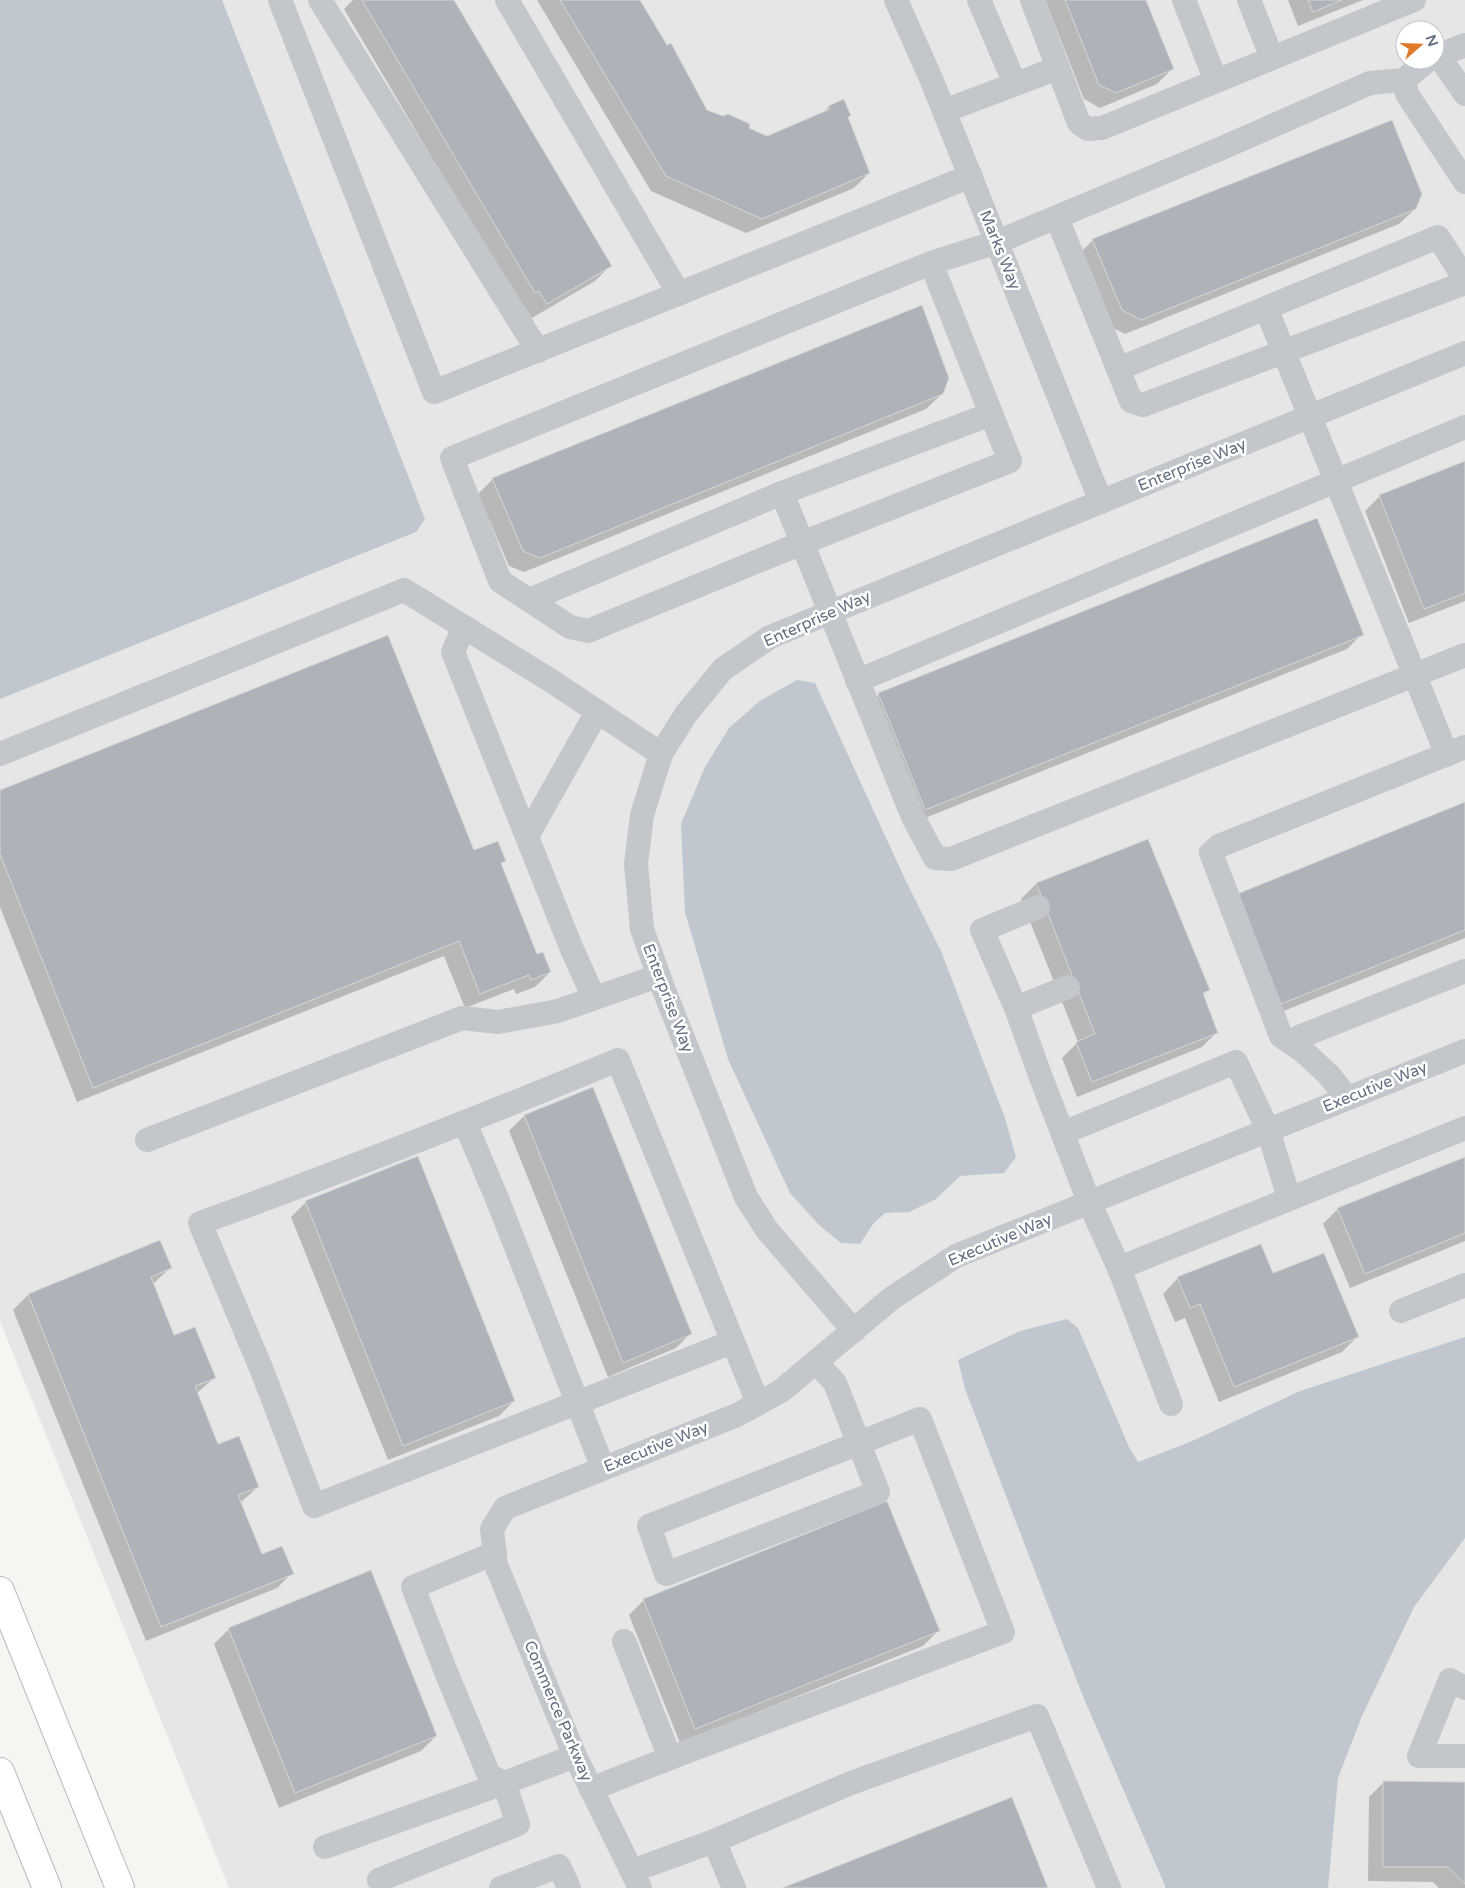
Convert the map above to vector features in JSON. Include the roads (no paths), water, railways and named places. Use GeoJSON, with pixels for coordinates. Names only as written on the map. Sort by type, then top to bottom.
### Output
{"type":"FeatureCollection","features":[{"type":"Feature","properties":{"kind":"highway"},"geometry":{"type":"LineString","coordinates":[[0,1591],[120,1888]]}},
{"type":"Feature","properties":{"kind":"highway"},"geometry":{"type":"LineString","coordinates":[[0,1772],[47,1888]]}},
{"type":"Feature","properties":{"kind":"street"},"geometry":{"type":"LineString","coordinates":[[280,0],[434,392],[970,176]]}},
{"type":"Feature","properties":{"kind":"street"},"geometry":{"type":"LineString","coordinates":[[320,0],[538,351]]}},
{"type":"Feature","properties":{"kind":"street"},"geometry":{"type":"LineString","coordinates":[[507,0],[679,294]]}},
{"type":"Feature","properties":{"kind":"street","name":"Marks Way"},"geometry":{"type":"LineString","coordinates":[[896,0],[944,111],[1101,502]]}},
{"type":"Feature","properties":{"kind":"street"},"geometry":{"type":"LineString","coordinates":[[979,0],[1015,84]]}},
{"type":"Feature","properties":{"kind":"street"},"geometry":{"type":"LineString","coordinates":[[1032,0],[1079,123],[1088,129],[1102,128],[1414,0]]}},
{"type":"Feature","properties":{"kind":"street"},"geometry":{"type":"LineString","coordinates":[[1184,0],[1216,81]]}},
{"type":"Feature","properties":{"kind":"street"},"geometry":{"type":"LineString","coordinates":[[1249,0],[1272,58]]}},
{"type":"Feature","properties":{"kind":"street"},"geometry":{"type":"LineString","coordinates":[[1445,53],[1465,45]]}},
{"type":"Feature","properties":{"kind":"street"},"geometry":{"type":"LineString","coordinates":[[944,111],[1058,68]]}},
{"type":"Feature","properties":{"kind":"street"},"geometry":{"type":"LineString","coordinates":[[931,263],[1010,460],[802,542],[588,631],[570,627],[500,581],[452,458],[931,263],[997,242],[1057,218],[1370,84],[1404,80],[1417,70]]}},
{"type":"Feature","properties":{"kind":"street"},"geometry":{"type":"LineString","coordinates":[[1445,70],[1465,94]]}},
{"type":"Feature","properties":{"kind":"street"},"geometry":{"type":"LineString","coordinates":[[1404,80],[1407,94],[1465,182]]}},
{"type":"Feature","properties":{"kind":"street"},"geometry":{"type":"LineString","coordinates":[[1057,218],[1118,369],[1131,401],[1143,405],[1465,281],[1438,237],[1118,369]]}},
{"type":"Feature","properties":{"kind":"street"},"geometry":{"type":"LineString","coordinates":[[1266,308],[1415,675],[1456,751],[1219,846],[1211,853],[1281,1036],[1303,1051],[1329,1075],[1347,1098]]}},
{"type":"Feature","properties":{"kind":"street","name":"Enterprise Way"},"geometry":{"type":"LineString","coordinates":[[854,1331],[767,1230],[746,1197],[658,976],[642,929],[636,864],[642,815],[661,754],[686,714],[724,669],[770,637],[1465,353]]}},
{"type":"Feature","properties":{"kind":"street"},"geometry":{"type":"LineString","coordinates":[[529,600],[782,492],[991,414]]}},
{"type":"Feature","properties":{"kind":"street"},"geometry":{"type":"LineString","coordinates":[[857,680],[1465,427]]}},
{"type":"Feature","properties":{"kind":"street"},"geometry":{"type":"LineString","coordinates":[[782,492],[913,817],[935,858],[951,859],[1465,656]]}},
{"type":"Feature","properties":{"kind":"street"},"geometry":{"type":"LineString","coordinates":[[0,754],[404,590],[661,754]]}},
{"type":"Feature","properties":{"kind":"street"},"geometry":{"type":"LineString","coordinates":[[464,627],[453,652],[571,947],[594,998]]}},
{"type":"Feature","properties":{"kind":"street"},"geometry":{"type":"LineString","coordinates":[[527,836],[597,712]]}},
{"type":"Feature","properties":{"kind":"street"},"geometry":{"type":"LineString","coordinates":[[1038,907],[982,930],[1016,1008],[1090,1202],[1119,1268],[1171,1404]]}},
{"type":"Feature","properties":{"kind":"street"},"geometry":{"type":"LineString","coordinates":[[1303,1051],[1299,1037],[1465,971]]}},
{"type":"Feature","properties":{"kind":"street"},"geometry":{"type":"LineString","coordinates":[[147,1140],[462,1018],[498,1022],[558,1011],[658,976]]}},
{"type":"Feature","properties":{"kind":"street"},"geometry":{"type":"LineString","coordinates":[[1016,1008],[1068,987]]}},
{"type":"Feature","properties":{"kind":"street","name":"Executive Way"},"geometry":{"type":"LineString","coordinates":[[492,1529],[505,1508],[736,1414],[781,1391],[892,1298],[956,1256],[1465,1051]]}},
{"type":"Feature","properties":{"kind":"street"},"geometry":{"type":"LineString","coordinates":[[732,1342],[314,1506],[261,1368],[200,1223],[298,1188],[465,1123],[618,1060],[758,1403]]}},
{"type":"Feature","properties":{"kind":"street"},"geometry":{"type":"LineString","coordinates":[[1063,1133],[1236,1062],[1268,1130],[1289,1198]]}},
{"type":"Feature","properties":{"kind":"street"},"geometry":{"type":"LineString","coordinates":[[465,1123],[496,1196],[603,1468]]}},
{"type":"Feature","properties":{"kind":"street"},"geometry":{"type":"LineString","coordinates":[[1119,1268],[1465,1128]]}},
{"type":"Feature","properties":{"kind":"street"},"geometry":{"type":"LineString","coordinates":[[1401,1311],[1465,1286]]}},
{"type":"Feature","properties":{"kind":"street"},"geometry":{"type":"LineString","coordinates":[[591,1789],[1004,1632],[920,1419],[859,1444],[649,1526],[666,1574],[878,1492],[859,1444],[835,1383],[816,1362]]}},
{"type":"Feature","properties":{"kind":"street","name":"Commerce Parkway"},"geometry":{"type":"LineString","coordinates":[[492,1529],[496,1565],[575,1756],[636,1879]]}},
{"type":"Feature","properties":{"kind":"street"},"geometry":{"type":"LineString","coordinates":[[379,1880],[518,1824],[504,1784],[489,1775],[413,1587],[495,1553]]}},
{"type":"Feature","properties":{"kind":"street"},"geometry":{"type":"LineString","coordinates":[[624,1641],[670,1758]]}},
{"type":"Feature","properties":{"kind":"street"},"geometry":{"type":"LineString","coordinates":[[1465,1688],[1450,1680],[1419,1756],[1465,1756]]}},
{"type":"Feature","properties":{"kind":"street"},"geometry":{"type":"LineString","coordinates":[[636,1879],[714,1841],[851,1783],[1037,1716],[1109,1888]]}},
{"type":"Feature","properties":{"kind":"street"},"geometry":{"type":"LineString","coordinates":[[325,1847],[504,1784],[575,1756]]}},
{"type":"Feature","properties":{"kind":"street"},"geometry":{"type":"LineString","coordinates":[[714,1841],[734,1888]]}},
{"type":"Feature","properties":{"kind":"street"},"geometry":{"type":"LineString","coordinates":[[510,1886],[559,1866],[569,1888]]}}]}
